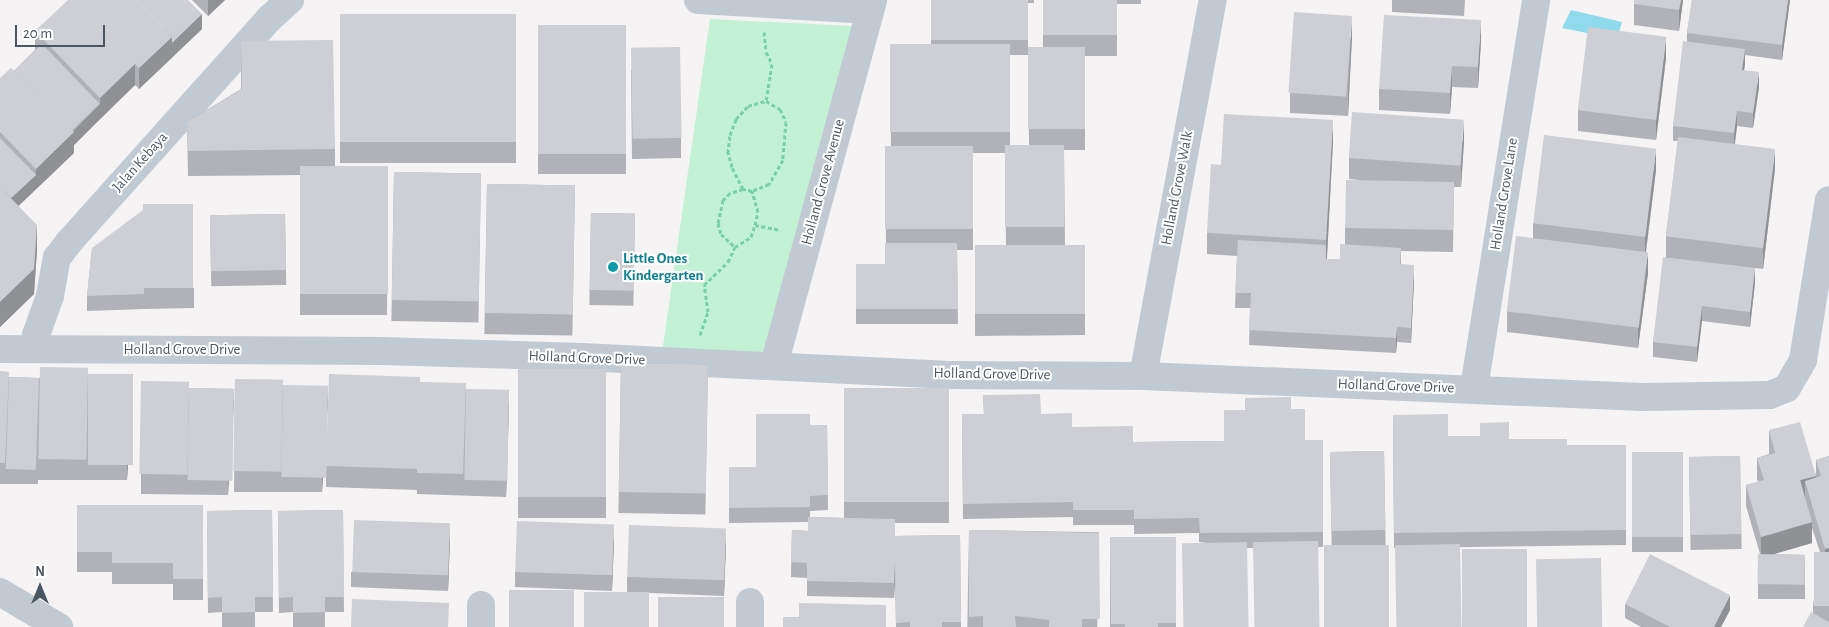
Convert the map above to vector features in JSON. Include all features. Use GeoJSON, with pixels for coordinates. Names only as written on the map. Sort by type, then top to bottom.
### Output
{"type":"FeatureCollection","features":[{"type":"Feature","properties":{"kind":"street","name":"Jalan Kebaya"},"geometry":{"type":"LineString","coordinates":[[36,349],[36,335],[50,296],[57,258],[68,242],[270,18],[290,0]]}},
{"type":"Feature","properties":{"kind":"street"},"geometry":{"type":"LineString","coordinates":[[698,0],[872,5]]}},
{"type":"Feature","properties":{"kind":"street","name":"Holland Grove Walk"},"geometry":{"type":"LineString","coordinates":[[1143,376],[1213,0]]}},
{"type":"Feature","properties":{"kind":"street","name":"Holland Grove Lane"},"geometry":{"type":"LineString","coordinates":[[1474,388],[1536,0]]}},
{"type":"Feature","properties":{"kind":"street","name":"Holland Grove Avenue"},"geometry":{"type":"LineString","coordinates":[[774,365],[872,5]]}},
{"type":"Feature","properties":{"kind":"street","name":"Holland Grove Drive"},"geometry":{"type":"LineString","coordinates":[[0,349],[381,351],[774,365],[946,375],[1143,376],[1691,398],[1770,395],[1787,388],[1803,360],[1829,200]]}},
{"type":"Feature","properties":{"kind":"street"},"geometry":{"type":"LineString","coordinates":[[0,592],[59,627]]}},
{"type":"Feature","properties":{"kind":"path"},"geometry":{"type":"LineString","coordinates":[[762,1],[766,52],[772,64],[766,101]]}},
{"type":"Feature","properties":{"kind":"path"},"geometry":{"type":"LineString","coordinates":[[735,247],[721,234],[719,212],[730,193],[743,189],[752,191],[769,184],[778,172],[787,139],[786,122],[780,109],[766,101],[748,106],[736,119],[730,135],[728,153],[732,167],[743,189]]}},
{"type":"Feature","properties":{"kind":"path"},"geometry":{"type":"LineString","coordinates":[[692,362],[708,312],[704,285],[728,262],[735,247],[751,237],[758,212],[752,191]]}},
{"type":"Feature","properties":{"kind":"green space"},"geometry":{"type":"Polygon","coordinates":[[[710,19],[854,26],[768,378],[659,374],[710,19]]]}},
{"type":"Feature","properties":{"kind":"water"},"geometry":{"type":"Polygon","coordinates":[[[1571,10],[1622,22],[1617,39],[1562,28],[1571,10]]]}},
{"type":"Feature","properties":{"kind":"building"},"geometry":{"type":"Polygon","coordinates":[[[68,0],[135,0],[172,37],[139,68],[135,64],[100,98],[35,31],[68,0]]]}},
{"type":"Feature","properties":{"kind":"building"},"geometry":{"type":"Polygon","coordinates":[[[135,0],[188,0],[202,14],[172,43],[172,37],[135,0]]]}},
{"type":"Feature","properties":{"kind":"building"},"geometry":{"type":"Polygon","coordinates":[[[931,0],[1028,0],[1028,40],[931,40],[931,0]]]}},
{"type":"Feature","properties":{"kind":"building"},"geometry":{"type":"Polygon","coordinates":[[[1043,0],[1117,0],[1117,35],[1043,35],[1043,0]]]}},
{"type":"Feature","properties":{"kind":"building"},"geometry":{"type":"Polygon","coordinates":[[[1634,0],[1681,0],[1679,10],[1634,4],[1634,0]]]}},
{"type":"Feature","properties":{"kind":"building"},"geometry":{"type":"Polygon","coordinates":[[[1692,0],[1788,0],[1782,45],[1687,33],[1692,0]]]}},
{"type":"Feature","properties":{"kind":"building"},"geometry":{"type":"Polygon","coordinates":[[[1294,12],[1352,16],[1346,97],[1288,93],[1294,12]]]}},
{"type":"Feature","properties":{"kind":"building"},"geometry":{"type":"Polygon","coordinates":[[[340,14],[516,14],[516,142],[340,142],[340,14]]]}},
{"type":"Feature","properties":{"kind":"building"},"geometry":{"type":"Polygon","coordinates":[[[1384,15],[1481,20],[1478,67],[1452,66],[1450,93],[1379,89],[1384,15]]]}},
{"type":"Feature","properties":{"kind":"building"},"geometry":{"type":"Polygon","coordinates":[[[538,25],[626,25],[626,154],[538,154],[538,25]]]}},
{"type":"Feature","properties":{"kind":"building"},"geometry":{"type":"Polygon","coordinates":[[[1588,27],[1666,37],[1656,120],[1578,110],[1588,27]]]}},
{"type":"Feature","properties":{"kind":"building"},"geometry":{"type":"Polygon","coordinates":[[[333,40],[335,149],[188,151],[187,122],[242,89],[241,41],[333,40]]]}},
{"type":"Feature","properties":{"kind":"building"},"geometry":{"type":"Polygon","coordinates":[[[1683,41],[1745,49],[1742,70],[1759,72],[1753,113],[1737,111],[1734,133],[1673,126],[1683,41]]]}},
{"type":"Feature","properties":{"kind":"building"},"geometry":{"type":"Polygon","coordinates":[[[42,44],[100,104],[72,131],[14,71],[42,44]]]}},
{"type":"Feature","properties":{"kind":"building"},"geometry":{"type":"Polygon","coordinates":[[[890,44],[1010,44],[1010,132],[890,132],[890,44]]]}},
{"type":"Feature","properties":{"kind":"building"},"geometry":{"type":"Polygon","coordinates":[[[680,47],[682,138],[633,139],[631,48],[680,47]]]}},
{"type":"Feature","properties":{"kind":"building"},"geometry":{"type":"Polygon","coordinates":[[[1028,47],[1085,47],[1085,129],[1028,129],[1028,47]]]}},
{"type":"Feature","properties":{"kind":"building"},"geometry":{"type":"Polygon","coordinates":[[[11,68],[74,132],[36,169],[0,132],[0,78],[11,68]]]}},
{"type":"Feature","properties":{"kind":"building"},"geometry":{"type":"Polygon","coordinates":[[[1352,112],[1464,120],[1461,166],[1349,158],[1352,112]]]}},
{"type":"Feature","properties":{"kind":"building"},"geometry":{"type":"Polygon","coordinates":[[[1224,114],[1333,120],[1326,240],[1207,233],[1211,164],[1221,165],[1224,114]]]}},
{"type":"Feature","properties":{"kind":"building"},"geometry":{"type":"Polygon","coordinates":[[[1544,135],[1656,149],[1645,237],[1533,223],[1544,135]]]}},
{"type":"Feature","properties":{"kind":"building"},"geometry":{"type":"Polygon","coordinates":[[[1678,137],[1775,149],[1763,248],[1666,236],[1678,137]]]}},
{"type":"Feature","properties":{"kind":"building"},"geometry":{"type":"Polygon","coordinates":[[[0,138],[36,175],[11,198],[0,187],[0,138]]]}},
{"type":"Feature","properties":{"kind":"building"},"geometry":{"type":"Polygon","coordinates":[[[1005,145],[1064,145],[1064,227],[1005,227],[1005,145]]]}},
{"type":"Feature","properties":{"kind":"building"},"geometry":{"type":"Polygon","coordinates":[[[885,146],[973,146],[973,229],[885,229],[885,146]]]}},
{"type":"Feature","properties":{"kind":"building"},"geometry":{"type":"Polygon","coordinates":[[[300,166],[388,166],[388,294],[300,294],[300,166]]]}},
{"type":"Feature","properties":{"kind":"building"},"geometry":{"type":"Polygon","coordinates":[[[394,172],[481,174],[479,301],[392,300],[394,172]]]}},
{"type":"Feature","properties":{"kind":"building"},"geometry":{"type":"Polygon","coordinates":[[[1346,180],[1454,182],[1453,230],[1345,228],[1346,180]]]}},
{"type":"Feature","properties":{"kind":"building"},"geometry":{"type":"Polygon","coordinates":[[[487,184],[575,186],[573,315],[485,313],[487,184]]]}},
{"type":"Feature","properties":{"kind":"building"},"geometry":{"type":"Polygon","coordinates":[[[0,187],[37,225],[34,269],[0,302],[0,187]]]}},
{"type":"Feature","properties":{"kind":"building"},"geometry":{"type":"Polygon","coordinates":[[[143,204],[193,204],[193,288],[143,288],[143,204]]]}},
{"type":"Feature","properties":{"kind":"building"},"geometry":{"type":"Polygon","coordinates":[[[143,210],[144,294],[87,296],[92,248],[143,210]]]}},
{"type":"Feature","properties":{"kind":"building","name":"Little Ones Kindergarten"},"geometry":{"type":"Polygon","coordinates":[[[591,213],[635,214],[634,291],[590,290],[591,213]]]}},
{"type":"Feature","properties":{"kind":"building"},"geometry":{"type":"Polygon","coordinates":[[[285,214],[286,270],[211,271],[210,215],[285,214]]]}},
{"type":"Feature","properties":{"kind":"building"},"geometry":{"type":"Polygon","coordinates":[[[1516,236],[1648,252],[1639,328],[1507,311],[1516,236]]]}},
{"type":"Feature","properties":{"kind":"building"},"geometry":{"type":"Polygon","coordinates":[[[1238,240],[1326,245],[1326,259],[1340,259],[1340,244],[1401,248],[1400,264],[1414,265],[1411,328],[1397,327],[1396,338],[1249,330],[1251,293],[1235,293],[1238,240]]]}},
{"type":"Feature","properties":{"kind":"building"},"geometry":{"type":"Polygon","coordinates":[[[885,243],[957,243],[958,309],[856,309],[856,264],[885,264],[885,243]]]}},
{"type":"Feature","properties":{"kind":"building"},"geometry":{"type":"Polygon","coordinates":[[[975,245],[1085,245],[1085,314],[975,314],[975,245]]]}},
{"type":"Feature","properties":{"kind":"building"},"geometry":{"type":"Polygon","coordinates":[[[1663,257],[1755,268],[1750,312],[1702,306],[1697,347],[1653,342],[1663,257]]]}},
{"type":"Feature","properties":{"kind":"building"},"geometry":{"type":"Polygon","coordinates":[[[621,363],[708,365],[706,493],[619,492],[621,363]]]}},
{"type":"Feature","properties":{"kind":"building"},"geometry":{"type":"Polygon","coordinates":[[[40,367],[88,368],[86,460],[38,459],[40,367]]]}},
{"type":"Feature","properties":{"kind":"building"},"geometry":{"type":"Polygon","coordinates":[[[518,369],[606,369],[606,497],[518,497],[518,369]]]}},
{"type":"Feature","properties":{"kind":"building"},"geometry":{"type":"Polygon","coordinates":[[[0,371],[9,372],[5,463],[0,463],[0,371]]]}},
{"type":"Feature","properties":{"kind":"building"},"geometry":{"type":"Polygon","coordinates":[[[88,374],[133,374],[133,465],[88,465],[88,374]]]}},
{"type":"Feature","properties":{"kind":"building"},"geometry":{"type":"Polygon","coordinates":[[[329,374],[420,377],[420,382],[466,383],[463,474],[417,473],[417,469],[326,466],[329,374]]]}},
{"type":"Feature","properties":{"kind":"building"},"geometry":{"type":"Polygon","coordinates":[[[9,377],[39,378],[36,470],[6,469],[9,377]]]}},
{"type":"Feature","properties":{"kind":"building"},"geometry":{"type":"Polygon","coordinates":[[[235,379],[283,380],[281,472],[233,471],[235,379]]]}},
{"type":"Feature","properties":{"kind":"building"},"geometry":{"type":"Polygon","coordinates":[[[141,381],[189,382],[187,475],[139,474],[141,381]]]}},
{"type":"Feature","properties":{"kind":"building"},"geometry":{"type":"Polygon","coordinates":[[[283,385],[328,386],[326,478],[281,477],[283,385]]]}},
{"type":"Feature","properties":{"kind":"building"},"geometry":{"type":"Polygon","coordinates":[[[189,388],[234,389],[232,481],[187,480],[189,388]]]}},
{"type":"Feature","properties":{"kind":"building"},"geometry":{"type":"Polygon","coordinates":[[[844,388],[949,388],[949,502],[844,502],[844,388]]]}},
{"type":"Feature","properties":{"kind":"building"},"geometry":{"type":"Polygon","coordinates":[[[466,389],[509,390],[507,481],[464,480],[466,389]]]}},
{"type":"Feature","properties":{"kind":"building"},"geometry":{"type":"Polygon","coordinates":[[[1040,394],[1041,414],[1072,413],[1072,427],[1133,426],[1133,442],[1224,441],[1224,410],[1245,410],[1245,398],[1291,397],[1291,409],[1305,409],[1305,440],[1323,440],[1323,532],[1200,533],[1199,518],[1134,519],[1134,510],[1073,510],[1073,502],[963,504],[962,414],[984,414],[983,395],[1040,394]]]}},
{"type":"Feature","properties":{"kind":"building"},"geometry":{"type":"Polygon","coordinates":[[[756,414],[810,414],[810,425],[827,425],[828,495],[810,496],[810,507],[729,508],[729,467],[756,467],[756,414]]]}},
{"type":"Feature","properties":{"kind":"building"},"geometry":{"type":"Polygon","coordinates":[[[1448,414],[1448,436],[1480,436],[1480,423],[1509,422],[1509,439],[1567,439],[1567,445],[1626,445],[1626,530],[1394,533],[1393,415],[1448,414]]]}},
{"type":"Feature","properties":{"kind":"building"},"geometry":{"type":"Polygon","coordinates":[[[1800,422],[1816,476],[1800,480],[1812,522],[1761,537],[1746,485],[1764,480],[1757,458],[1775,453],[1769,430],[1800,422]]]}},
{"type":"Feature","properties":{"kind":"building"},"geometry":{"type":"Polygon","coordinates":[[[1384,451],[1385,530],[1331,531],[1330,452],[1384,451]]]}},
{"type":"Feature","properties":{"kind":"building"},"geometry":{"type":"Polygon","coordinates":[[[1632,452],[1683,452],[1683,537],[1632,537],[1632,452]]]}},
{"type":"Feature","properties":{"kind":"building"},"geometry":{"type":"Polygon","coordinates":[[[1740,456],[1741,534],[1690,535],[1689,457],[1740,456]]]}},
{"type":"Feature","properties":{"kind":"building"},"geometry":{"type":"Polygon","coordinates":[[[1829,456],[1829,548],[1825,549],[1805,481],[1821,476],[1816,460],[1829,456]]]}},
{"type":"Feature","properties":{"kind":"building"},"geometry":{"type":"Polygon","coordinates":[[[77,505],[203,505],[203,579],[173,579],[173,563],[112,563],[112,552],[77,552],[77,505]]]}},
{"type":"Feature","properties":{"kind":"building"},"geometry":{"type":"Polygon","coordinates":[[[272,510],[273,597],[255,597],[255,612],[222,613],[222,597],[208,598],[207,511],[272,510]]]}},
{"type":"Feature","properties":{"kind":"building"},"geometry":{"type":"Polygon","coordinates":[[[343,510],[344,597],[325,597],[325,612],[293,613],[293,597],[279,598],[278,511],[343,510]]]}},
{"type":"Feature","properties":{"kind":"building"},"geometry":{"type":"Polygon","coordinates":[[[808,517],[895,519],[895,536],[960,535],[961,622],[942,622],[942,627],[910,627],[910,622],[896,623],[895,562],[894,583],[807,581],[807,563],[791,562],[792,530],[808,531],[808,517]]]}},
{"type":"Feature","properties":{"kind":"building"},"geometry":{"type":"Polygon","coordinates":[[[354,520],[450,523],[448,575],[352,572],[354,520]]]}},
{"type":"Feature","properties":{"kind":"building"},"geometry":{"type":"Polygon","coordinates":[[[517,521],[614,524],[612,575],[515,572],[517,521]]]}},
{"type":"Feature","properties":{"kind":"building"},"geometry":{"type":"Polygon","coordinates":[[[629,525],[726,528],[724,580],[627,577],[629,525]]]}},
{"type":"Feature","properties":{"kind":"building"},"geometry":{"type":"Polygon","coordinates":[[[969,530],[1099,533],[1100,619],[1082,619],[1082,627],[1049,627],[1049,620],[1015,616],[1016,627],[983,627],[983,616],[969,617],[969,530]]]}},
{"type":"Feature","properties":{"kind":"building"},"geometry":{"type":"Polygon","coordinates":[[[1110,537],[1176,537],[1176,623],[1158,623],[1158,627],[1125,627],[1125,624],[1111,624],[1110,537]]]}},
{"type":"Feature","properties":{"kind":"building"},"geometry":{"type":"Polygon","coordinates":[[[1318,541],[1320,627],[1254,627],[1253,542],[1318,541]]]}},
{"type":"Feature","properties":{"kind":"building"},"geometry":{"type":"Polygon","coordinates":[[[1247,542],[1248,627],[1183,627],[1182,543],[1247,542]]]}},
{"type":"Feature","properties":{"kind":"building"},"geometry":{"type":"Polygon","coordinates":[[[1460,544],[1461,627],[1396,627],[1395,545],[1460,544]]]}},
{"type":"Feature","properties":{"kind":"building"},"geometry":{"type":"Polygon","coordinates":[[[1324,545],[1389,545],[1389,627],[1324,627],[1324,545]]]}},
{"type":"Feature","properties":{"kind":"building"},"geometry":{"type":"Polygon","coordinates":[[[1462,549],[1527,549],[1527,627],[1462,627],[1462,549]]]}},
{"type":"Feature","properties":{"kind":"building"},"geometry":{"type":"Polygon","coordinates":[[[1814,552],[1829,552],[1829,606],[1814,606],[1814,552]]]}},
{"type":"Feature","properties":{"kind":"building"},"geometry":{"type":"Polygon","coordinates":[[[1650,554],[1730,595],[1714,627],[1670,627],[1625,604],[1650,554]]]}},
{"type":"Feature","properties":{"kind":"building"},"geometry":{"type":"Polygon","coordinates":[[[1758,554],[1805,555],[1804,585],[1757,584],[1758,554]]]}},
{"type":"Feature","properties":{"kind":"building"},"geometry":{"type":"Polygon","coordinates":[[[1601,558],[1602,627],[1537,627],[1536,559],[1601,558]]]}},
{"type":"Feature","properties":{"kind":"building"},"geometry":{"type":"Polygon","coordinates":[[[509,590],[574,590],[574,627],[509,627],[509,590]]]}},
{"type":"Feature","properties":{"kind":"building"},"geometry":{"type":"Polygon","coordinates":[[[584,592],[649,592],[649,627],[584,627],[584,592]]]}},
{"type":"Feature","properties":{"kind":"building"},"geometry":{"type":"Polygon","coordinates":[[[658,597],[724,597],[724,627],[658,627],[658,597]]]}},
{"type":"Feature","properties":{"kind":"building"},"geometry":{"type":"Polygon","coordinates":[[[352,599],[449,603],[448,627],[351,627],[352,599]]]}},
{"type":"Feature","properties":{"kind":"building"},"geometry":{"type":"Polygon","coordinates":[[[799,603],[886,605],[886,627],[783,627],[783,617],[799,617],[799,603]]]}},
{"type":"Feature","properties":{"kind":"building"},"geometry":{"type":"Polygon","coordinates":[[[1811,612],[1829,622],[1829,627],[1803,627],[1811,612]]]}},
{"type":"Feature","properties":{"kind":"place","name":"Little Ones Kindergarten"},"geometry":{"type":"Point","coordinates":[613,267]}}]}
